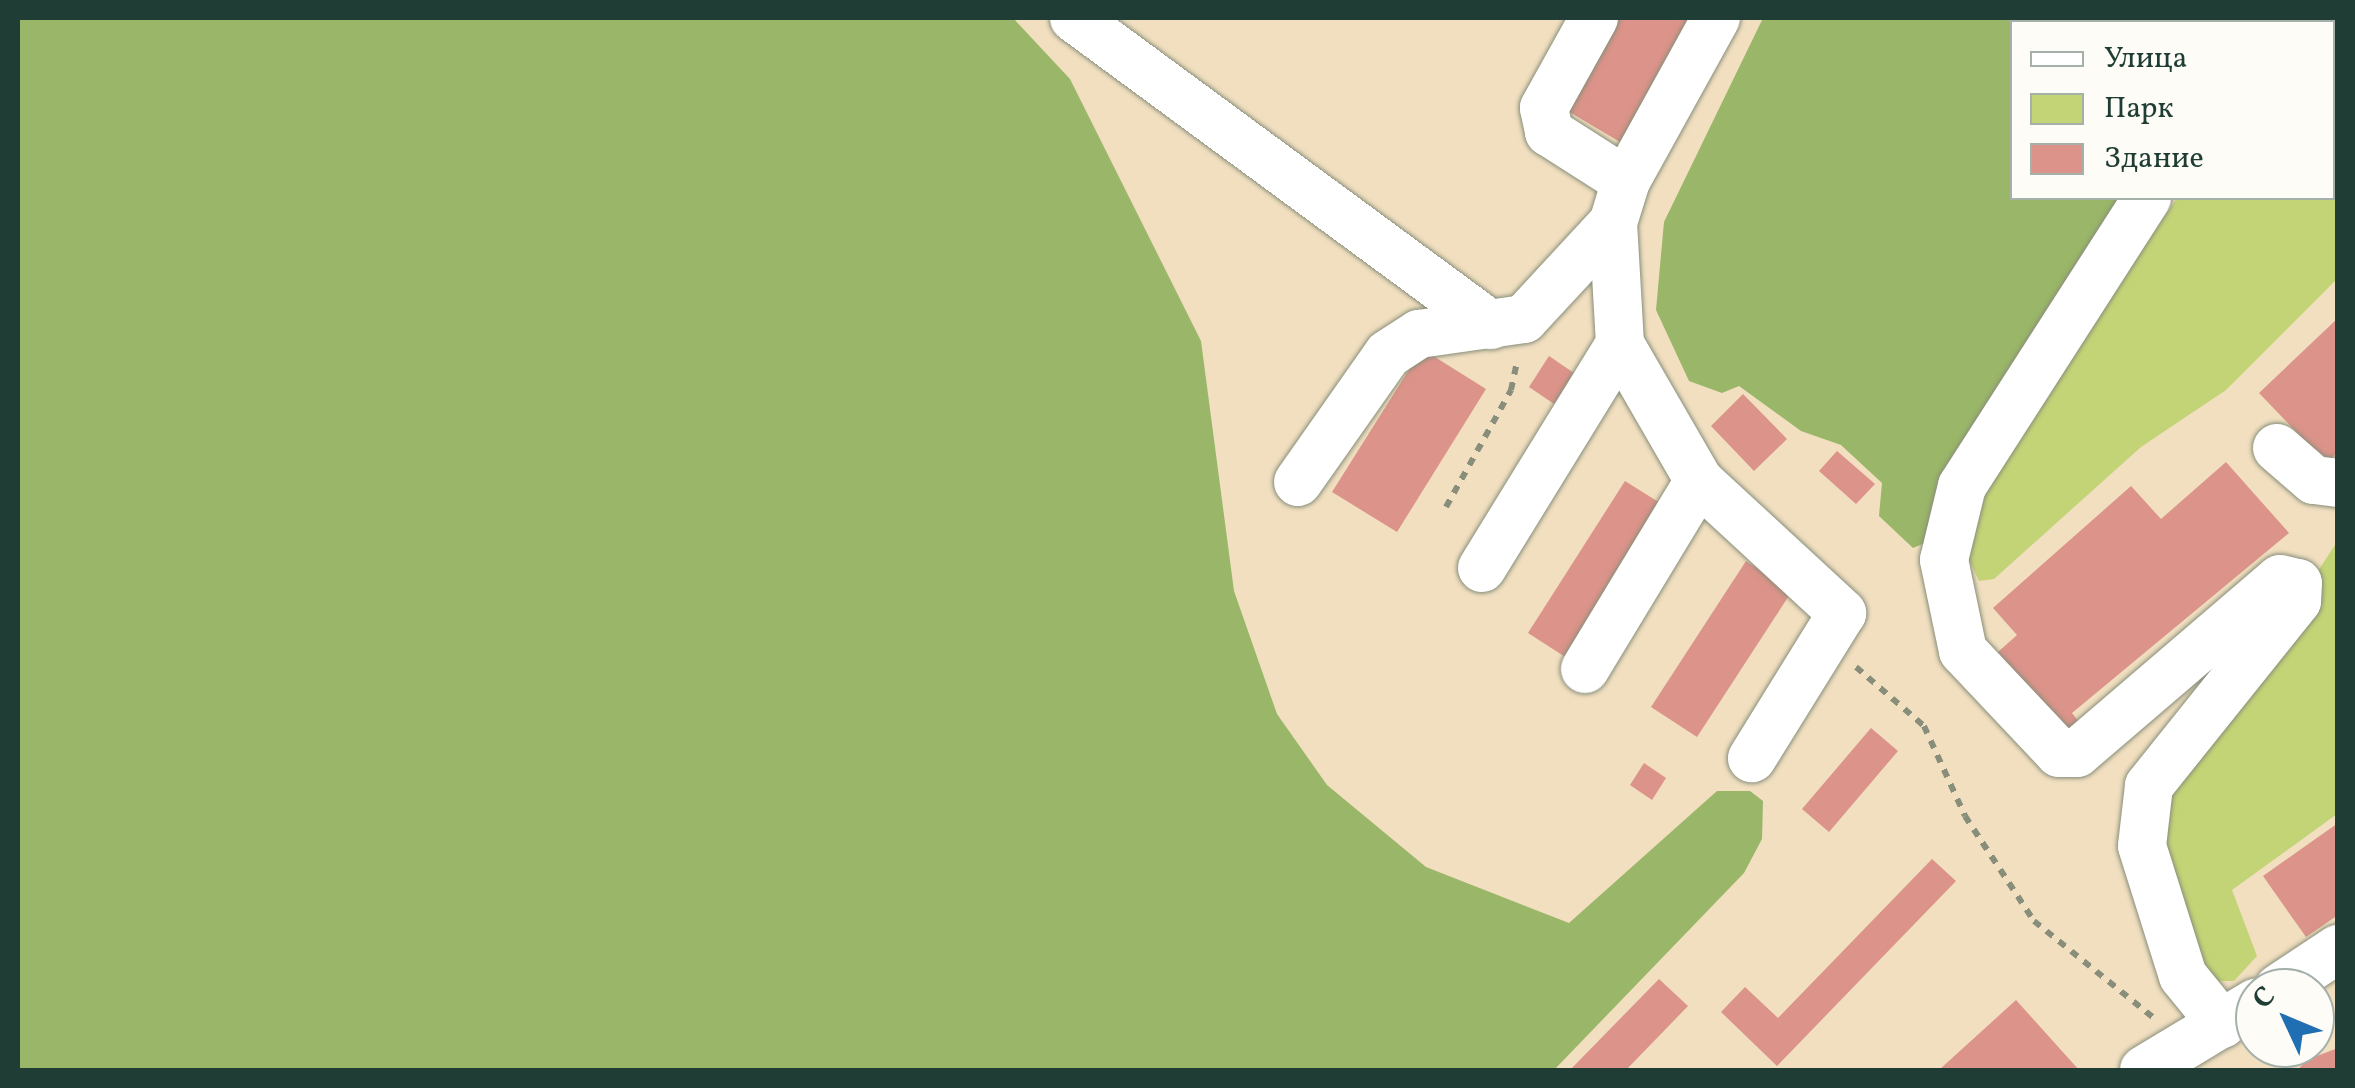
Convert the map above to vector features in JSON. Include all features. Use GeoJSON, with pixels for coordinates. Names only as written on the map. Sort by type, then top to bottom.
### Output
{"type":"FeatureCollection","features":[{"type":"Feature","properties":{"kind":"lane"},"geometry":{"type":"LineString","coordinates":[[1074,18],[1508,322]]}},
{"type":"Feature","properties":{"kind":"lane"},"geometry":{"type":"LineString","coordinates":[[1594,18],[1544,108],[1549,132],[1620,202],[1620,344],[1700,481],[1842,613],[1752,758]]}},
{"type":"Feature","properties":{"kind":"lane"},"geometry":{"type":"LineString","coordinates":[[1298,482],[1388,354],[1419,334],[1508,322],[1620,202],[1716,18]]}},
{"type":"Feature","properties":{"kind":"lane"},"geometry":{"type":"LineString","coordinates":[[2144,1070],[2225,1022],[2183,976],[2142,846],[2149,786],[2297,601],[2298,583],[2280,578],[2076,753],[2059,754],[1963,651],[1944,560],[1962,486],[2146,200]]}},
{"type":"Feature","properties":{"kind":"lane"},"geometry":{"type":"LineString","coordinates":[[1482,568],[1620,344]]}},
{"type":"Feature","properties":{"kind":"lane"},"geometry":{"type":"LineString","coordinates":[[2277,448],[2314,480],[2338,482]]}},
{"type":"Feature","properties":{"kind":"lane"},"geometry":{"type":"LineString","coordinates":[[1586,669],[1700,481]]}},
{"type":"Feature","properties":{"kind":"lane"},"geometry":{"type":"LineString","coordinates":[[2309,968],[2338,949]]}},
{"type":"Feature","properties":{"kind":"path"},"geometry":{"type":"LineString","coordinates":[[1446,507],[1511,390],[1508,322]]}},
{"type":"Feature","properties":{"kind":"path"},"geometry":{"type":"LineString","coordinates":[[1875,688],[1924,726],[1965,816],[2034,922],[2115,995],[2225,1022]]}},
{"type":"Feature","properties":{"kind":"green space"},"geometry":{"type":"Polygon","coordinates":[[[18,18],[1013,18],[1070,79],[1201,341],[1234,591],[1277,714],[1327,785],[1426,867],[1569,923],[1717,791],[1750,791],[1763,801],[1762,839],[1744,873],[1554,1070],[18,1070],[18,18]]]}},
{"type":"Feature","properties":{"kind":"green space"},"geometry":{"type":"Polygon","coordinates":[[[1763,18],[2094,18],[2010,20],[2010,200],[2119,200],[1946,466],[1925,543],[1913,548],[1879,516],[1882,483],[1841,445],[1801,431],[1739,386],[1722,393],[1689,381],[1656,310],[1664,222],[1763,18]]]}},
{"type":"Feature","properties":{"kind":"green space"},"geometry":{"type":"Polygon","coordinates":[[[2297,18],[2337,18],[2337,279],[2226,390],[2141,447],[1994,579],[1979,581],[1963,547],[1980,492],[2176,200],[2335,200],[2335,20],[2297,18]]]}},
{"type":"Feature","properties":{"kind":"green space"},"geometry":{"type":"Polygon","coordinates":[[[2337,542],[2337,814],[2232,890],[2257,956],[2246,968],[2235,968],[2234,981],[2218,981],[2201,965],[2165,860],[2171,794],[2337,542]]]}},
{"type":"Feature","properties":{"kind":"building"},"geometry":{"type":"Polygon","coordinates":[[[1615,18],[1695,18],[1620,142],[1561,107],[1615,18]]]}},
{"type":"Feature","properties":{"kind":"building"},"geometry":{"type":"Polygon","coordinates":[[[2120,18],[2236,18],[2176,20],[2120,18]]]}},
{"type":"Feature","properties":{"kind":"building"},"geometry":{"type":"Polygon","coordinates":[[[2338,318],[2338,452],[2326,463],[2259,393],[2338,318]]]}},
{"type":"Feature","properties":{"kind":"building"},"geometry":{"type":"Polygon","coordinates":[[[1422,349],[1486,389],[1397,532],[1332,492],[1422,349]]]}},
{"type":"Feature","properties":{"kind":"building"},"geometry":{"type":"Polygon","coordinates":[[[1549,356],[1574,373],[1554,404],[1529,387],[1549,356]]]}},
{"type":"Feature","properties":{"kind":"building"},"geometry":{"type":"Polygon","coordinates":[[[1743,394],[1787,439],[1754,471],[1711,426],[1743,394]]]}},
{"type":"Feature","properties":{"kind":"building"},"geometry":{"type":"Polygon","coordinates":[[[1837,451],[1875,484],[1856,504],[1819,471],[1837,451]]]}},
{"type":"Feature","properties":{"kind":"building"},"geometry":{"type":"Polygon","coordinates":[[[2226,462],[2289,533],[2072,713],[2079,722],[2068,732],[1998,652],[2017,635],[1993,608],[2131,486],[2161,519],[2226,462]]]}},
{"type":"Feature","properties":{"kind":"building"},"geometry":{"type":"Polygon","coordinates":[[[1625,481],[1668,508],[1570,660],[1528,633],[1625,481]]]}},
{"type":"Feature","properties":{"kind":"building"},"geometry":{"type":"Polygon","coordinates":[[[1746,561],[1792,591],[1697,737],[1651,707],[1746,561]]]}},
{"type":"Feature","properties":{"kind":"building"},"geometry":{"type":"Polygon","coordinates":[[[1871,728],[1898,751],[1829,832],[1802,809],[1871,728]]]}},
{"type":"Feature","properties":{"kind":"building"},"geometry":{"type":"Polygon","coordinates":[[[1644,763],[1666,778],[1652,800],[1630,785],[1644,763]]]}},
{"type":"Feature","properties":{"kind":"building"},"geometry":{"type":"Polygon","coordinates":[[[2338,823],[2338,915],[2306,937],[2263,876],[2338,823]]]}},
{"type":"Feature","properties":{"kind":"building"},"geometry":{"type":"Polygon","coordinates":[[[1932,859],[1956,881],[1777,1066],[1721,1012],[1745,987],[1778,1018],[1932,859]]]}},
{"type":"Feature","properties":{"kind":"building"},"geometry":{"type":"Polygon","coordinates":[[[1659,979],[1688,1006],[1626,1070],[1570,1070],[1659,979]]]}},
{"type":"Feature","properties":{"kind":"building"},"geometry":{"type":"Polygon","coordinates":[[[2016,1000],[2079,1070],[1939,1070],[2016,1000]]]}},
{"type":"Feature","properties":{"kind":"building"},"geometry":{"type":"Polygon","coordinates":[[[2338,1048],[2338,1070],[2297,1070],[2335,1068],[2338,1048]]]}}]}
